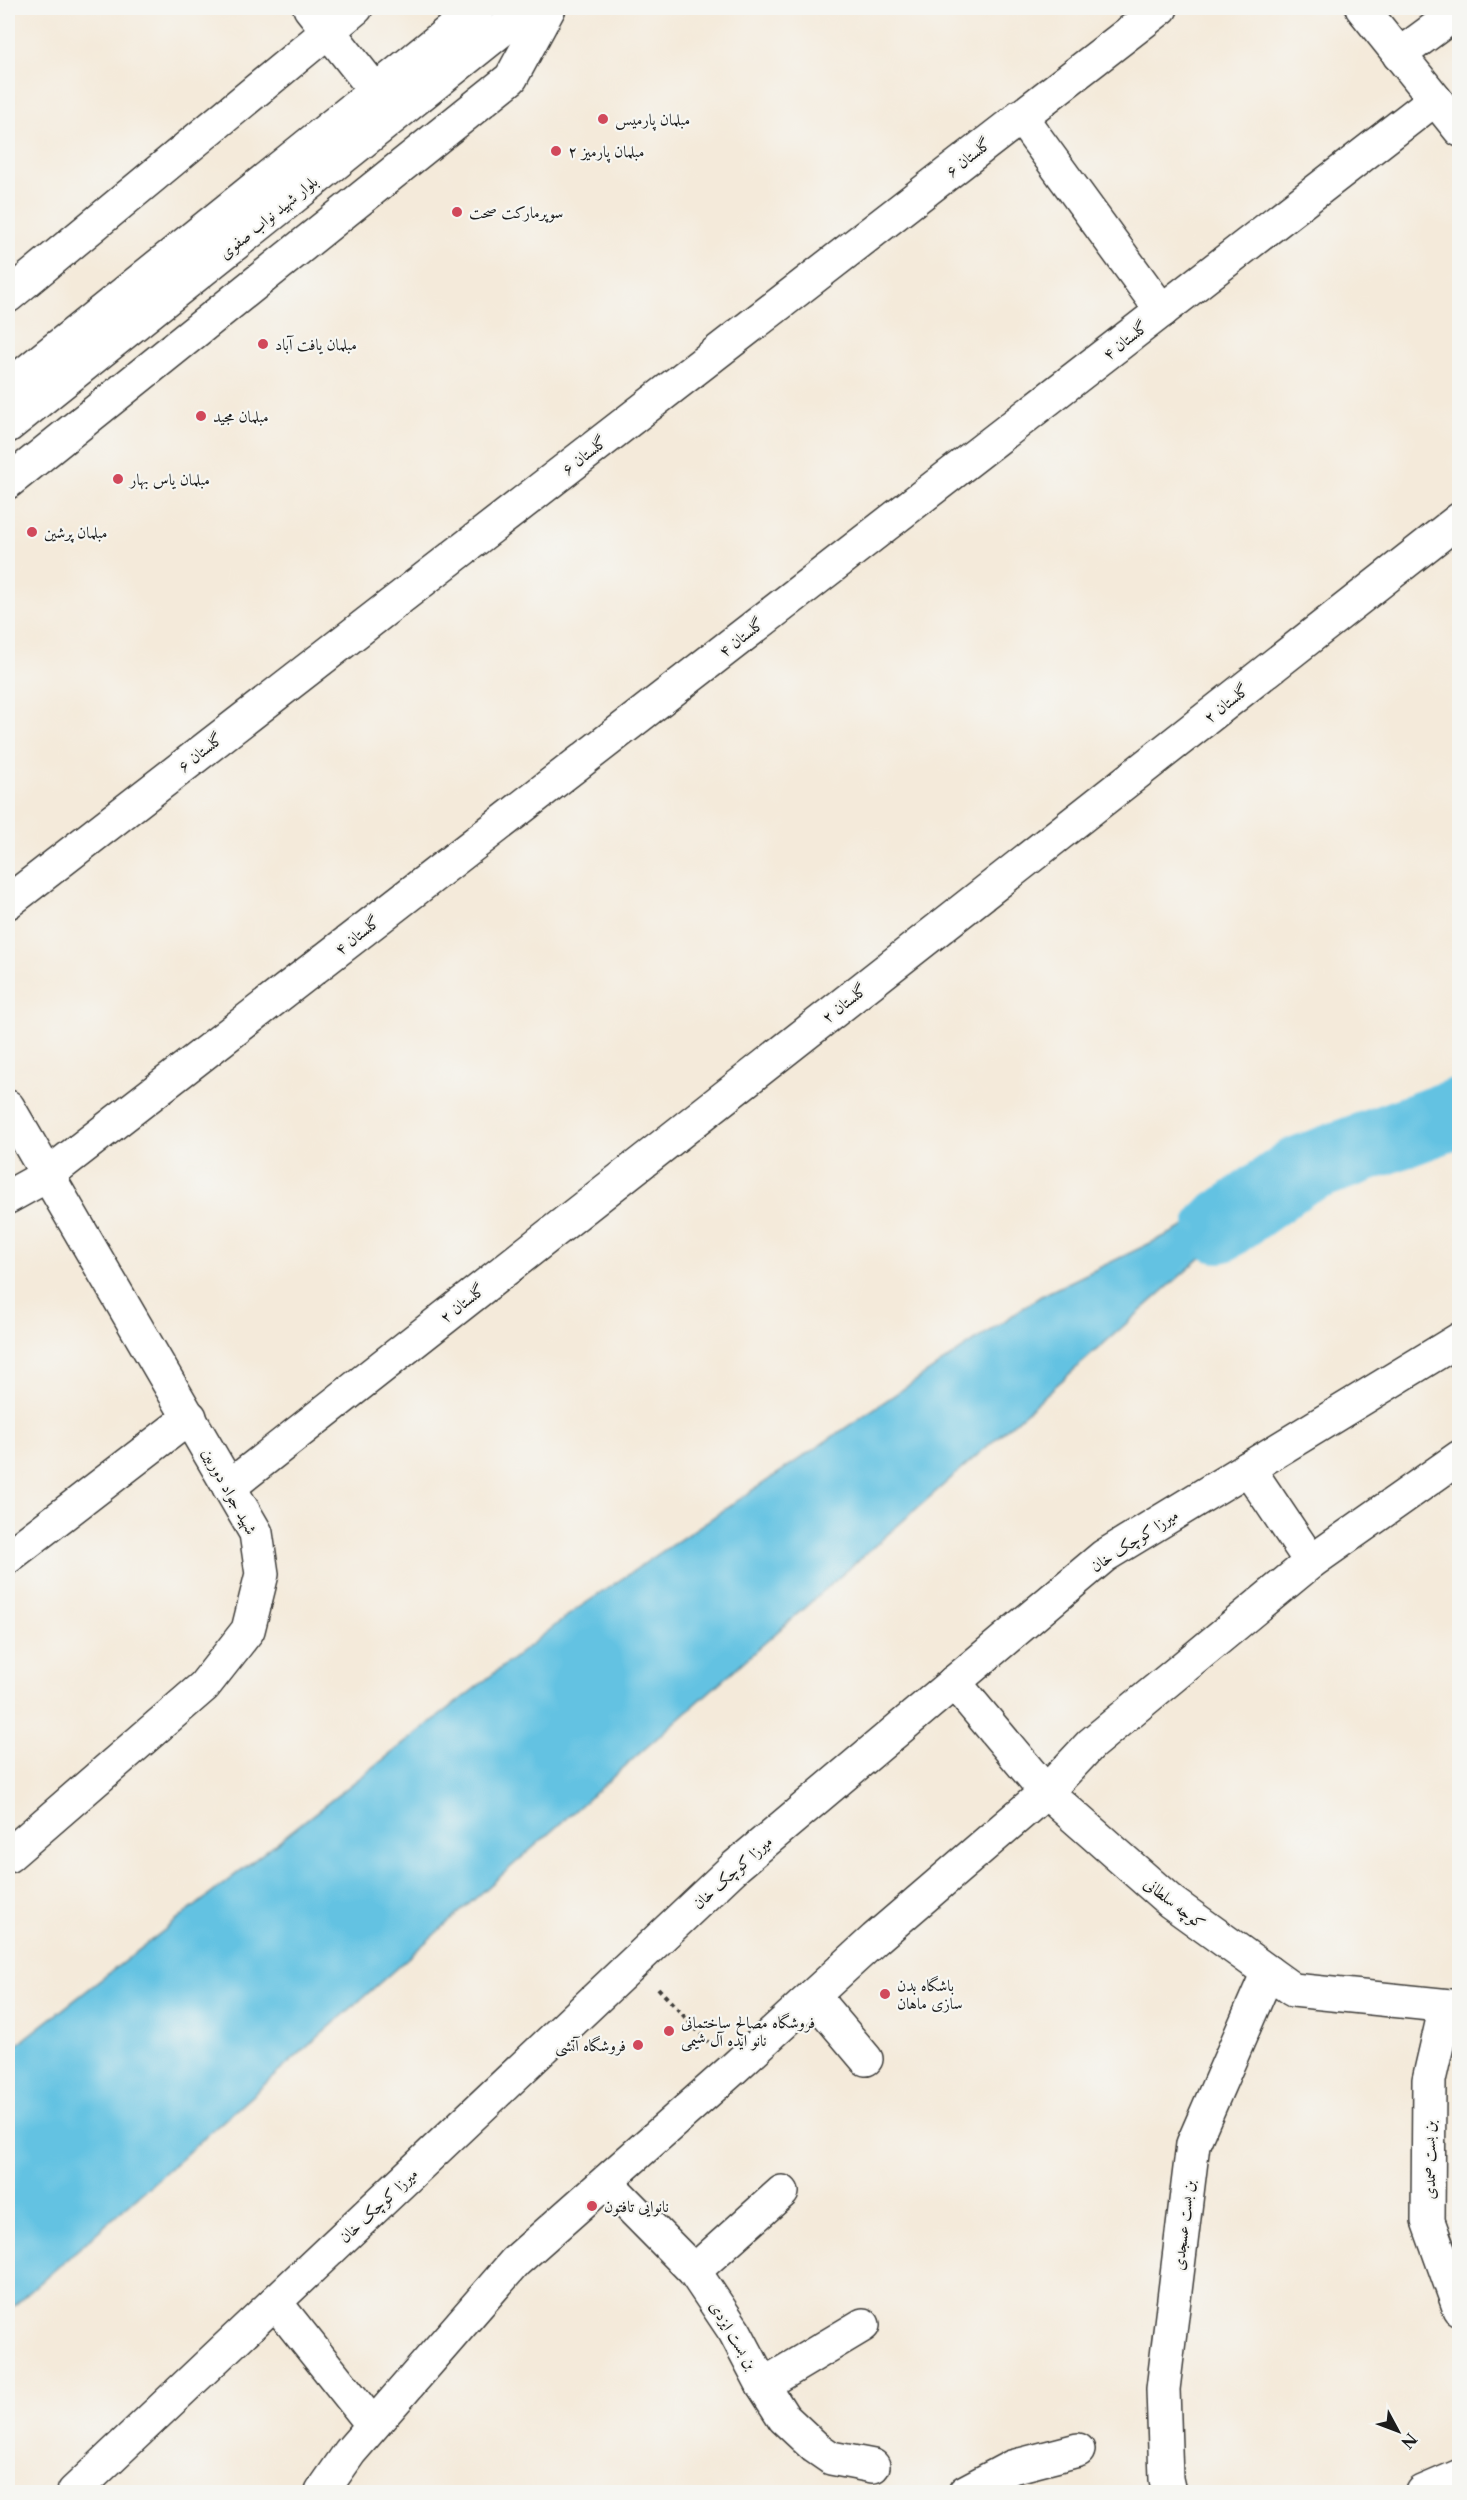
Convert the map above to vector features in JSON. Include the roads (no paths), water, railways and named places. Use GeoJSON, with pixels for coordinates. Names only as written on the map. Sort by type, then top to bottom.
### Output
{"type":"FeatureCollection","features":[{"type":"Feature","properties":{"kind":"street"},"geometry":{"type":"LineString","coordinates":[[8,296],[319,19],[356,8]]}},
{"type":"Feature","properties":{"kind":"street","name":"بلوار شهید نواب صفوی"},"geometry":{"type":"LineString","coordinates":[[8,387],[478,8]]}},
{"type":"Feature","properties":{"kind":"street","name":"بلوار شهید نواب صفوی"},"geometry":{"type":"LineString","coordinates":[[8,426],[529,8]]}},
{"type":"Feature","properties":{"kind":"street"},"geometry":{"type":"LineString","coordinates":[[8,482],[511,78],[549,8]]}},
{"type":"Feature","properties":{"kind":"street","name":"گلستان ۶"},"geometry":{"type":"LineString","coordinates":[[8,902],[1161,8]]}},
{"type":"Feature","properties":{"kind":"street"},"geometry":{"type":"LineString","coordinates":[[1362,8],[1460,130]]}},
{"type":"Feature","properties":{"kind":"street"},"geometry":{"type":"LineString","coordinates":[[1400,55],[1460,10]]}},
{"type":"Feature","properties":{"kind":"street"},"geometry":{"type":"LineString","coordinates":[[319,19],[375,90]]}},
{"type":"Feature","properties":{"kind":"street","name":"گلستان ۴"},"geometry":{"type":"LineString","coordinates":[[8,1197],[46,1176],[1435,99]]}},
{"type":"Feature","properties":{"kind":"street"},"geometry":{"type":"LineString","coordinates":[[1020,116],[1162,311]]}},
{"type":"Feature","properties":{"kind":"street","name":"گلستان ۲"},"geometry":{"type":"LineString","coordinates":[[230,1487],[1460,519]]}},
{"type":"Feature","properties":{"kind":"street","name":"شهید جواد دوربین"},"geometry":{"type":"LineString","coordinates":[[8,1107],[46,1176],[256,1533],[262,1574],[248,1630],[204,1686],[8,1856]]}},
{"type":"Feature","properties":{"kind":"street","name":"میرزا کوچک خان"},"geometry":{"type":"LineString","coordinates":[[74,2493],[735,1866],[1104,1556],[1460,1339]]}},
{"type":"Feature","properties":{"kind":"street"},"geometry":{"type":"LineString","coordinates":[[8,1557],[189,1417]]}},
{"type":"Feature","properties":{"kind":"street"},"geometry":{"type":"LineString","coordinates":[[322,2493],[350,2452],[515,2262],[733,2069],[875,1939],[1046,1792],[1091,1744],[1311,1562],[1460,1458]]}},
{"type":"Feature","properties":{"kind":"street"},"geometry":{"type":"LineString","coordinates":[[1248,1468],[1311,1562]]}},
{"type":"Feature","properties":{"kind":"street","name":"کوچه سلطانی"},"geometry":{"type":"LineString","coordinates":[[954,1682],[1046,1792],[1171,1902],[1293,1990],[1453,2007]]}},
{"type":"Feature","properties":{"kind":"street","name":"بن بست عسجدی"},"geometry":{"type":"LineString","coordinates":[[1169,2493],[1166,2479],[1163,2389],[1193,2144],[1268,1972]]}},
{"type":"Feature","properties":{"kind":"street"},"geometry":{"type":"LineString","coordinates":[[813,1996],[866,2059]]}},
{"type":"Feature","properties":{"kind":"street","name":"بن بست صمدی"},"geometry":{"type":"LineString","coordinates":[[1453,2007],[1429,2080],[1428,2221],[1460,2310]]}},
{"type":"Feature","properties":{"kind":"street","name":"بن بست ایزدی"},"geometry":{"type":"LineString","coordinates":[[606,2182],[694,2271],[735,2332],[763,2385],[784,2418],[831,2458],[873,2466]]}},
{"type":"Feature","properties":{"kind":"street"},"geometry":{"type":"LineString","coordinates":[[694,2271],[782,2192]]}},
{"type":"Feature","properties":{"kind":"street"},"geometry":{"type":"LineString","coordinates":[[274,2302],[373,2426]]}},
{"type":"Feature","properties":{"kind":"street"},"geometry":{"type":"LineString","coordinates":[[763,2385],[863,2325]]}},
{"type":"Feature","properties":{"kind":"street"},"geometry":{"type":"LineString","coordinates":[[965,2493],[1012,2468],[1078,2450]]}},
{"type":"Feature","properties":{"kind":"street"},"geometry":{"type":"LineString","coordinates":[[1423,2493],[1460,2476]]}},
{"type":"Feature","properties":{"kind":"water"},"geometry":{"type":"Polygon","coordinates":[[[1299,1171],[8,2311],[8,2052],[574,1611],[1041,1296],[1299,1171]]]}},
{"type":"Feature","properties":{"kind":"waterway"},"geometry":{"type":"LineString","coordinates":[[1219,1228],[1299,1171],[1460,1112]]}},
{"type":"Feature","properties":{"kind":"place","name":"مبلمان پارمیس"},"geometry":{"type":"Point","coordinates":[603,119]}},
{"type":"Feature","properties":{"kind":"place","name":"مبلمان پارمیز ۲"},"geometry":{"type":"Point","coordinates":[556,151]}},
{"type":"Feature","properties":{"kind":"place","name":"سوپرمارکت صحت"},"geometry":{"type":"Point","coordinates":[457,212]}},
{"type":"Feature","properties":{"kind":"place","name":"مبلمان یافت آباد"},"geometry":{"type":"Point","coordinates":[263,344]}},
{"type":"Feature","properties":{"kind":"place","name":"مبلمان مجید"},"geometry":{"type":"Point","coordinates":[201,416]}},
{"type":"Feature","properties":{"kind":"place","name":"مبلمان یاس بهار"},"geometry":{"type":"Point","coordinates":[118,479]}},
{"type":"Feature","properties":{"kind":"place","name":"مبلمان پرشین"},"geometry":{"type":"Point","coordinates":[32,532]}},
{"type":"Feature","properties":{"kind":"place","name":"باشگاه بدن سازی ماهان"},"geometry":{"type":"Point","coordinates":[885,1994]}},
{"type":"Feature","properties":{"kind":"place","name":"فروشگاه مصالح ساختمانی نانو ایده آل شیمی"},"geometry":{"type":"Point","coordinates":[669,2031]}},
{"type":"Feature","properties":{"kind":"place","name":"فروشگاه آتشی"},"geometry":{"type":"Point","coordinates":[638,2045]}},
{"type":"Feature","properties":{"kind":"place","name":"نانوایی تافتون"},"geometry":{"type":"Point","coordinates":[592,2206]}}]}
